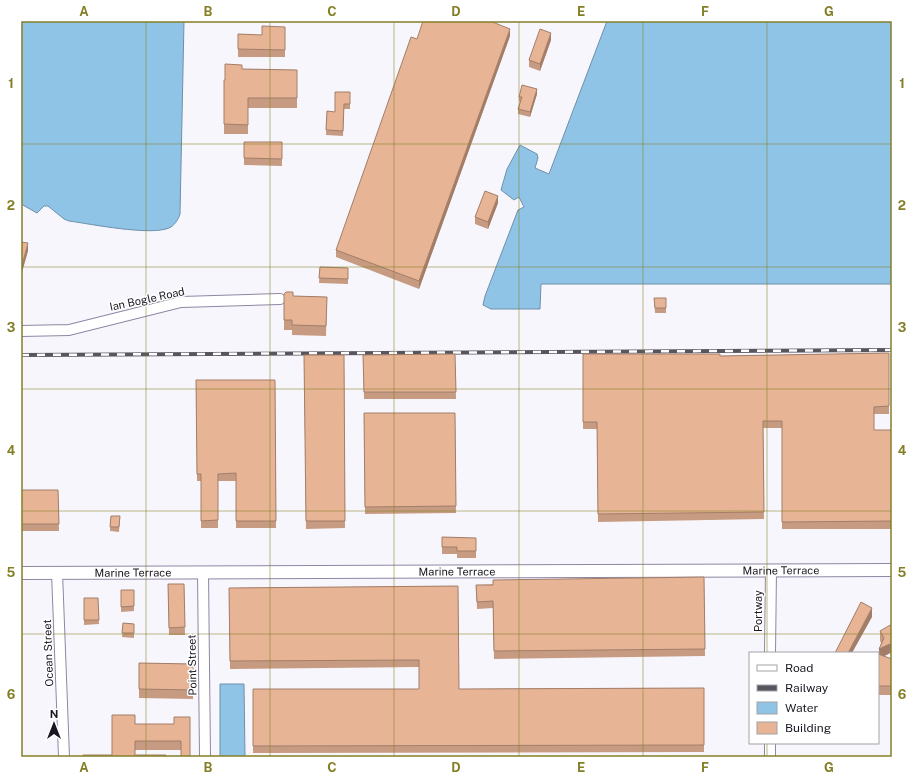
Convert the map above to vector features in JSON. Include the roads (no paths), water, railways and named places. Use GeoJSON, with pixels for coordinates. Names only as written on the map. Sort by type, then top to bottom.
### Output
{"type":"FeatureCollection","features":[{"type":"Feature","properties":{"kind":"main road","name":"Marine Terrace"},"geometry":{"type":"LineString","coordinates":[[21,573],[892,570]]}},
{"type":"Feature","properties":{"kind":"street","name":"Ian Bogle Road"},"geometry":{"type":"LineString","coordinates":[[21,331],[69,330],[182,302],[280,299]]}},
{"type":"Feature","properties":{"kind":"street","name":"Portway"},"geometry":{"type":"LineString","coordinates":[[770,570],[770,652]]}},
{"type":"Feature","properties":{"kind":"street","name":"Ocean Street"},"geometry":{"type":"LineString","coordinates":[[57,572],[64,757]]}},
{"type":"Feature","properties":{"kind":"street","name":"Point Street"},"geometry":{"type":"LineString","coordinates":[[203,573],[205,757]]}},
{"type":"Feature","properties":{"kind":"street"},"geometry":{"type":"LineString","coordinates":[[770,744],[770,757]]}},
{"type":"Feature","properties":{"kind":"water"},"geometry":{"type":"Polygon","coordinates":[[[21,21],[184,21],[180,214],[173,226],[160,230],[148,231],[105,227],[69,221],[64,219],[48,206],[44,206],[37,213],[21,204],[21,21]]]}},
{"type":"Feature","properties":{"kind":"water"},"geometry":{"type":"Polygon","coordinates":[[[607,21],[892,21],[892,284],[541,284],[540,309],[491,309],[483,305],[485,296],[518,210],[524,207],[519,197],[514,200],[501,190],[507,169],[520,145],[537,154],[538,158],[535,168],[549,174],[607,21]]]}},
{"type":"Feature","properties":{"kind":"water"},"geometry":{"type":"Polygon","coordinates":[[[220,684],[244,684],[245,757],[220,757],[220,684]]]}},
{"type":"Feature","properties":{"kind":"railway"},"geometry":{"type":"LineString","coordinates":[[21,355],[892,350]]}}]}
